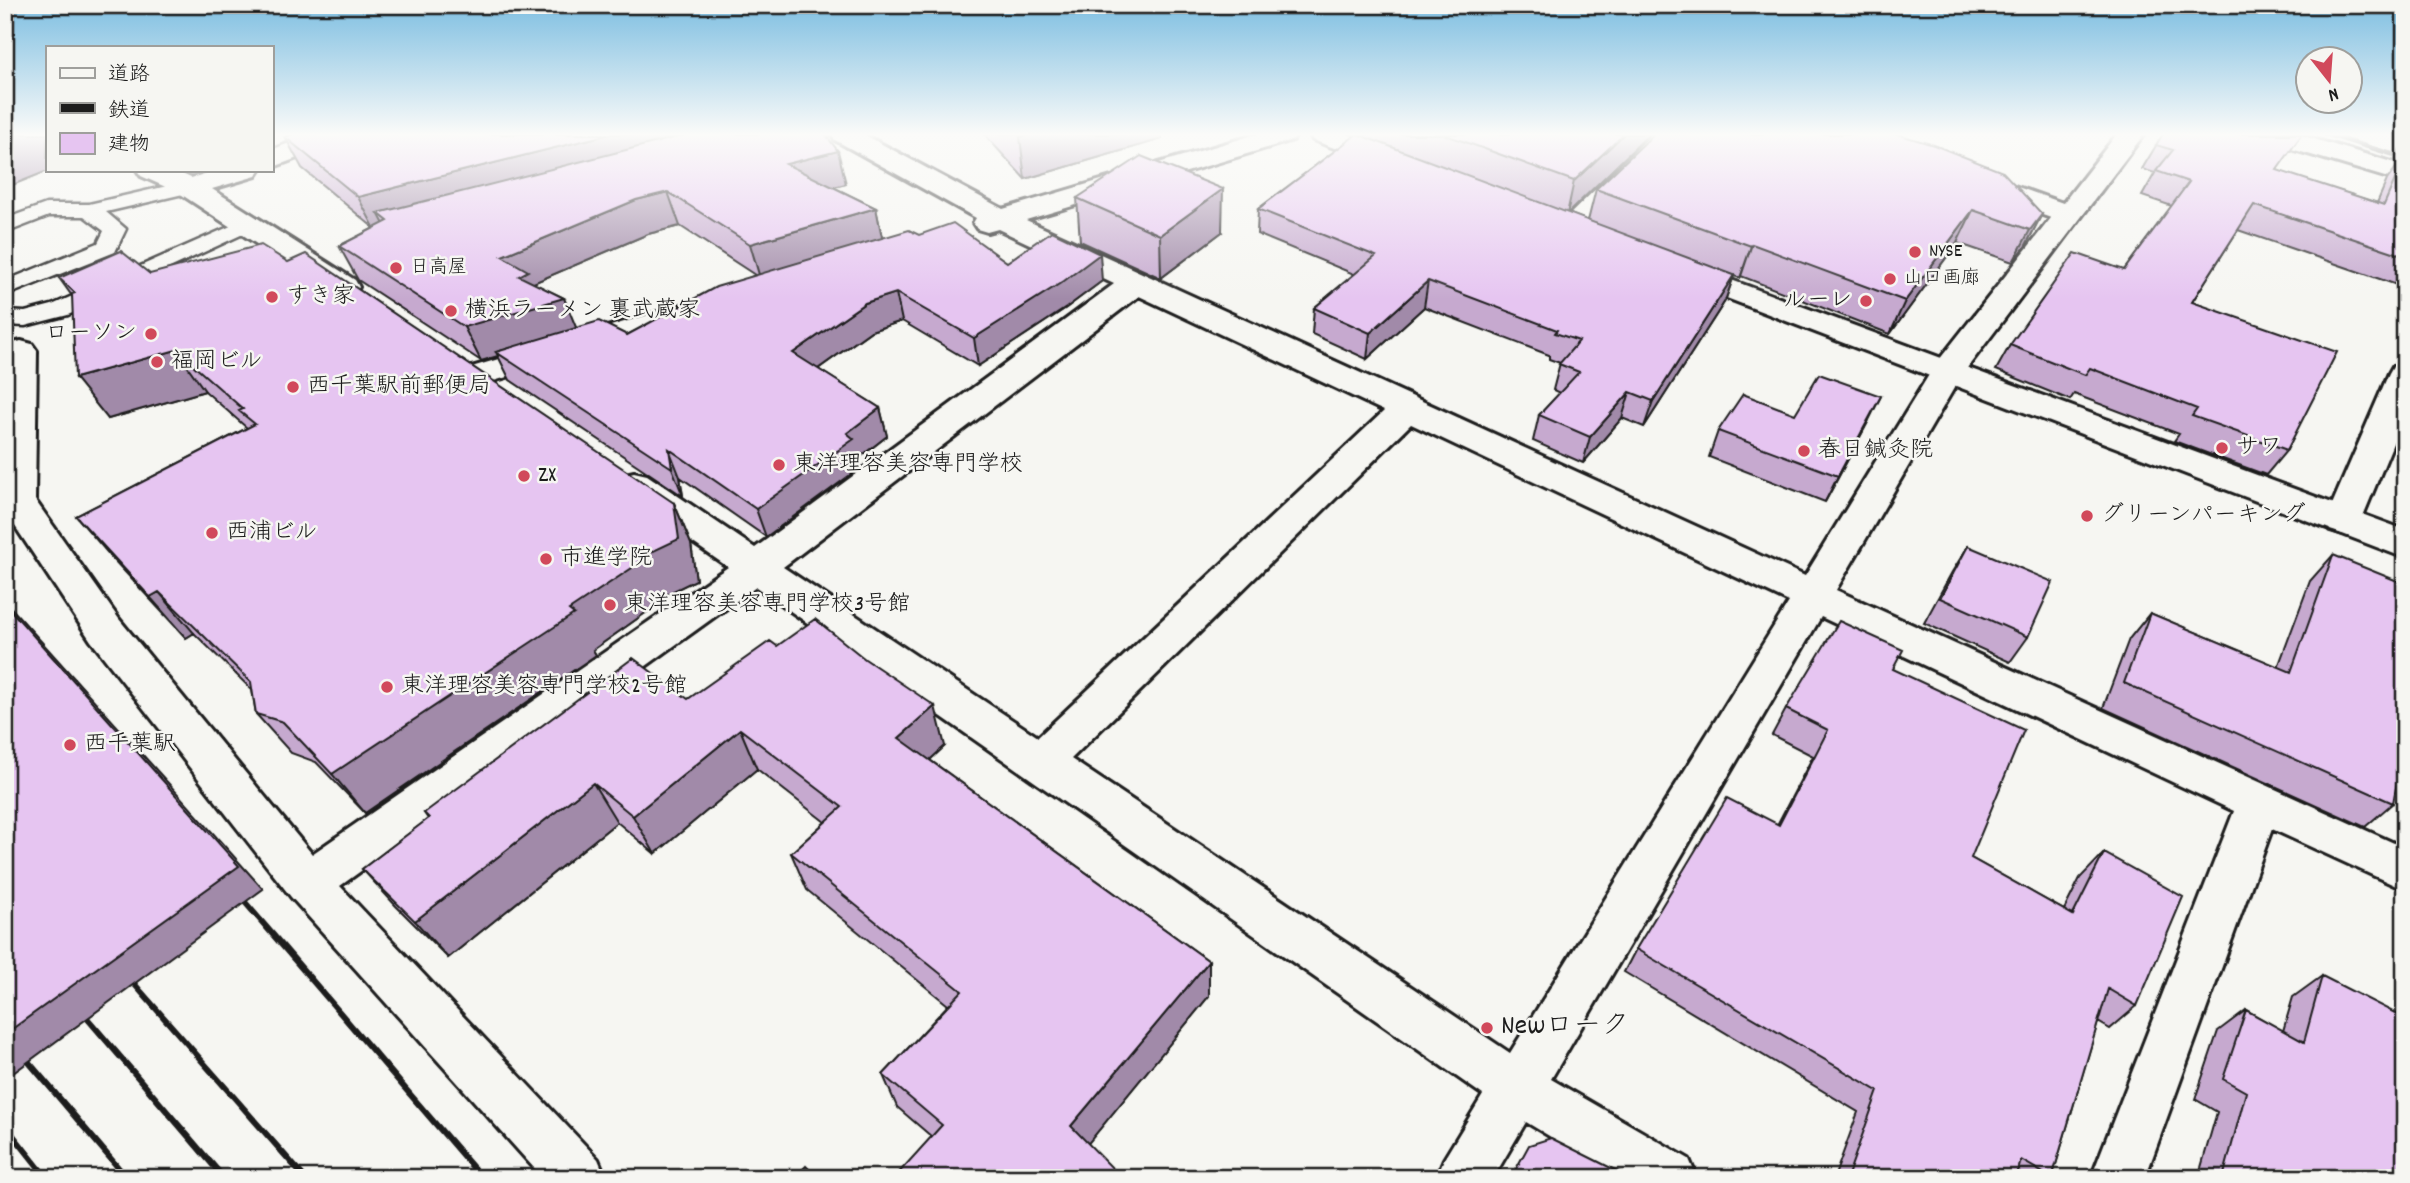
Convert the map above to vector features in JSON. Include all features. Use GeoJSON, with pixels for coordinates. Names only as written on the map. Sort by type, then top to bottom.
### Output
{"type":"FeatureCollection","features":[{"type":"Feature","properties":{"kind":"street"},"geometry":{"type":"LineString","coordinates":[[193,189],[379,310]]}},
{"type":"Feature","properties":{"kind":"street"},"geometry":{"type":"LineString","coordinates":[[945,189],[1000,219],[1136,283],[2405,870]]}},
{"type":"Feature","properties":{"kind":"street"},"geometry":{"type":"LineString","coordinates":[[961,230],[1100,189]]}},
{"type":"Feature","properties":{"kind":"street"},"geometry":{"type":"LineString","coordinates":[[1997,189],[2068,214]]}},
{"type":"Feature","properties":{"kind":"street"},"geometry":{"type":"LineString","coordinates":[[1463,1178],[1947,372],[2088,189]]}},
{"type":"Feature","properties":{"kind":"street"},"geometry":{"type":"LineString","coordinates":[[302,259],[340,249]]}},
{"type":"Feature","properties":{"kind":"street"},"geometry":{"type":"LineString","coordinates":[[1646,257],[2405,545]]}},
{"type":"Feature","properties":{"kind":"street"},"geometry":{"type":"LineString","coordinates":[[307,883],[756,567],[1136,283]]}},
{"type":"Feature","properties":{"kind":"street"},"geometry":{"type":"LineString","coordinates":[[477,376],[726,301]]}},
{"type":"Feature","properties":{"kind":"street"},"geometry":{"type":"LineString","coordinates":[[17,329],[17,501],[105,630],[307,883],[579,1178]]}},
{"type":"Feature","properties":{"kind":"street"},"geometry":{"type":"LineString","coordinates":[[444,354],[510,399]]}},
{"type":"Feature","properties":{"kind":"street"},"geometry":{"type":"LineString","coordinates":[[2343,522],[2405,373]]}},
{"type":"Feature","properties":{"kind":"street"},"geometry":{"type":"LineString","coordinates":[[1041,761],[1408,407]]}},
{"type":"Feature","properties":{"kind":"street"},"geometry":{"type":"LineString","coordinates":[[600,460],[1517,1088],[1670,1178]]}},
{"type":"Feature","properties":{"kind":"street"},"geometry":{"type":"LineString","coordinates":[[2118,1178],[2259,804]]}},
{"type":"Feature","properties":{"kind":"lane"},"geometry":{"type":"LineString","coordinates":[[5,227],[46,210],[89,210],[179,189]]}},
{"type":"Feature","properties":{"kind":"lane"},"geometry":{"type":"LineString","coordinates":[[1568,227],[1606,189]]}},
{"type":"Feature","properties":{"kind":"lane"},"geometry":{"type":"LineString","coordinates":[[5,289],[107,247],[115,229],[89,210]]}},
{"type":"Feature","properties":{"kind":"lane"},"geometry":{"type":"LineString","coordinates":[[17,329],[249,224]]}},
{"type":"Feature","properties":{"kind":"building"},"geometry":{"type":"Polygon","coordinates":[[[349,189],[389,189],[358,197],[349,189]]]}},
{"type":"Feature","properties":{"kind":"building"},"geometry":{"type":"Polygon","coordinates":[[[472,189],[838,189],[876,208],[750,244],[668,192],[636,200],[502,256],[528,271],[519,276],[564,298],[464,327],[339,246],[388,221],[378,213],[472,189]]]}},
{"type":"Feature","properties":{"kind":"building"},"geometry":{"type":"Polygon","coordinates":[[[1090,189],[1223,189],[1160,235],[1077,198],[1090,189]]]}},
{"type":"Feature","properties":{"kind":"building"},"geometry":{"type":"Polygon","coordinates":[[[1284,189],[1505,189],[1734,275],[1653,401],[1630,392],[1590,437],[1539,415],[1579,372],[1559,364],[1579,341],[1428,281],[1370,333],[1314,308],[1376,256],[1258,209],[1284,189]]]}},
{"type":"Feature","properties":{"kind":"building"},"geometry":{"type":"Polygon","coordinates":[[[1597,189],[2019,189],[2042,214],[2030,230],[1973,210],[1905,301],[1752,244],[1751,246],[1597,189]]]}},
{"type":"Feature","properties":{"kind":"building"},"geometry":{"type":"Polygon","coordinates":[[[2184,189],[2336,189],[2384,205],[2391,189],[2405,189],[2405,256],[2254,205],[2192,302],[2337,352],[2287,450],[2192,416],[2197,409],[2090,368],[2085,375],[2010,345],[2075,253],[2124,270],[2184,189]]]}},
{"type":"Feature","properties":{"kind":"building"},"geometry":{"type":"Polygon","coordinates":[[[953,223],[1007,262],[1052,231],[1100,254],[1064,281],[974,338],[896,293],[865,303],[793,353],[880,408],[847,433],[854,439],[756,509],[669,449],[672,468],[496,352],[599,321],[627,335],[716,287],[909,230],[919,235],[953,223]]]}},
{"type":"Feature","properties":{"kind":"building"},"geometry":{"type":"Polygon","coordinates":[[[261,245],[288,262],[306,254],[674,503],[679,539],[649,553],[632,568],[569,610],[574,614],[332,774],[283,722],[256,714],[251,682],[159,592],[150,597],[76,516],[255,424],[239,411],[243,409],[176,350],[75,378],[72,294],[75,293],[59,278],[121,251],[150,274],[261,245]]]}},
{"type":"Feature","properties":{"kind":"building"},"geometry":{"type":"Polygon","coordinates":[[[1819,374],[1881,396],[1838,476],[1718,431],[1743,394],[1795,414],[1819,374]]]}},
{"type":"Feature","properties":{"kind":"building"},"geometry":{"type":"Polygon","coordinates":[[[1968,546],[2053,582],[2028,637],[1940,598],[1968,546]]]}},
{"type":"Feature","properties":{"kind":"building"},"geometry":{"type":"Polygon","coordinates":[[[2333,555],[2405,584],[2405,740],[2393,803],[2124,683],[2150,613],[2291,672],[2333,555]]]}},
{"type":"Feature","properties":{"kind":"building","name":"西千葉駅"},"geometry":{"type":"Polygon","coordinates":[[[5,604],[239,866],[5,1034],[5,604]]]}},
{"type":"Feature","properties":{"kind":"building"},"geometry":{"type":"Polygon","coordinates":[[[815,619],[865,659],[935,706],[899,738],[1209,961],[1071,1126],[1122,1178],[894,1178],[942,1125],[883,1075],[962,991],[791,853],[842,807],[740,729],[633,816],[593,783],[415,921],[362,869],[429,818],[424,813],[633,658],[688,699],[770,641],[777,646],[815,619]]]}},
{"type":"Feature","properties":{"kind":"building"},"geometry":{"type":"Polygon","coordinates":[[[1839,621],[1903,650],[1893,669],[2024,730],[1971,858],[2073,915],[2104,853],[2183,897],[2137,1006],[2108,989],[2052,1178],[2021,1160],[2016,1178],[1847,1178],[1878,1091],[1636,949],[1727,798],[1779,825],[1828,730],[1786,709],[1839,621]]]}},
{"type":"Feature","properties":{"kind":"building"},"geometry":{"type":"Polygon","coordinates":[[[2322,976],[2405,1018],[2405,1178],[2223,1178],[2246,1092],[2223,1079],[2246,1010],[2304,1042],[2322,976]]]}},
{"type":"Feature","properties":{"kind":"building"},"geometry":{"type":"Polygon","coordinates":[[[1551,1138],[1631,1178],[1511,1178],[1529,1145],[1551,1138]]]}},
{"type":"Feature","properties":{"kind":"building"},"geometry":{"type":"Polygon","coordinates":[[[806,1166],[818,1178],[794,1178],[806,1166]]]}},
{"type":"Feature","properties":{"kind":"railway"},"geometry":{"type":"LineString","coordinates":[[232,887],[482,1178]]}},
{"type":"Feature","properties":{"kind":"railway"},"geometry":{"type":"LineString","coordinates":[[122,970],[305,1178]]}},
{"type":"Feature","properties":{"kind":"railway"},"geometry":{"type":"LineString","coordinates":[[75,1004],[224,1178]]}},
{"type":"Feature","properties":{"kind":"railway"},"geometry":{"type":"LineString","coordinates":[[5,1034],[127,1178]]}},
{"type":"Feature","properties":{"kind":"railway"},"geometry":{"type":"LineString","coordinates":[[5,1125],[47,1178]]}},
{"type":"Feature","properties":{"kind":"place","name":"NYSE"},"geometry":{"type":"Point","coordinates":[1915,252]}},
{"type":"Feature","properties":{"kind":"place","name":"日高屋"},"geometry":{"type":"Point","coordinates":[396,268]}},
{"type":"Feature","properties":{"kind":"place","name":"山口画廊"},"geometry":{"type":"Point","coordinates":[1890,279]}},
{"type":"Feature","properties":{"kind":"place","name":"すき家"},"geometry":{"type":"Point","coordinates":[272,297]}},
{"type":"Feature","properties":{"kind":"place","name":"ルーレ"},"geometry":{"type":"Point","coordinates":[1866,301]}},
{"type":"Feature","properties":{"kind":"place","name":"横浜ラーメン 裏武蔵家"},"geometry":{"type":"Point","coordinates":[451,311]}},
{"type":"Feature","properties":{"kind":"place","name":"ローソン"},"geometry":{"type":"Point","coordinates":[151,334]}},
{"type":"Feature","properties":{"kind":"place","name":"福岡ビル"},"geometry":{"type":"Point","coordinates":[157,362]}},
{"type":"Feature","properties":{"kind":"place","name":"西千葉駅前郵便局"},"geometry":{"type":"Point","coordinates":[293,387]}},
{"type":"Feature","properties":{"kind":"place","name":"サワ"},"geometry":{"type":"Point","coordinates":[2222,448]}},
{"type":"Feature","properties":{"kind":"place","name":"春日鍼灸院"},"geometry":{"type":"Point","coordinates":[1804,451]}},
{"type":"Feature","properties":{"kind":"place","name":"東洋理容美容専門学校"},"geometry":{"type":"Point","coordinates":[779,465]}},
{"type":"Feature","properties":{"kind":"place","name":"ZX"},"geometry":{"type":"Point","coordinates":[524,476]}},
{"type":"Feature","properties":{"kind":"place","name":"グリーンパーキング"},"geometry":{"type":"Point","coordinates":[2087,516]}},
{"type":"Feature","properties":{"kind":"place","name":"西浦ビル"},"geometry":{"type":"Point","coordinates":[212,533]}},
{"type":"Feature","properties":{"kind":"place","name":"市進学院"},"geometry":{"type":"Point","coordinates":[546,559]}},
{"type":"Feature","properties":{"kind":"place","name":"東洋理容美容専門学校3号館"},"geometry":{"type":"Point","coordinates":[610,605]}},
{"type":"Feature","properties":{"kind":"place","name":"東洋理容美容専門学校2号館"},"geometry":{"type":"Point","coordinates":[387,687]}},
{"type":"Feature","properties":{"kind":"place","name":"西千葉駅"},"geometry":{"type":"Point","coordinates":[70,745]}},
{"type":"Feature","properties":{"kind":"place","name":"Newローク"},"geometry":{"type":"Point","coordinates":[1487,1028]}}]}
